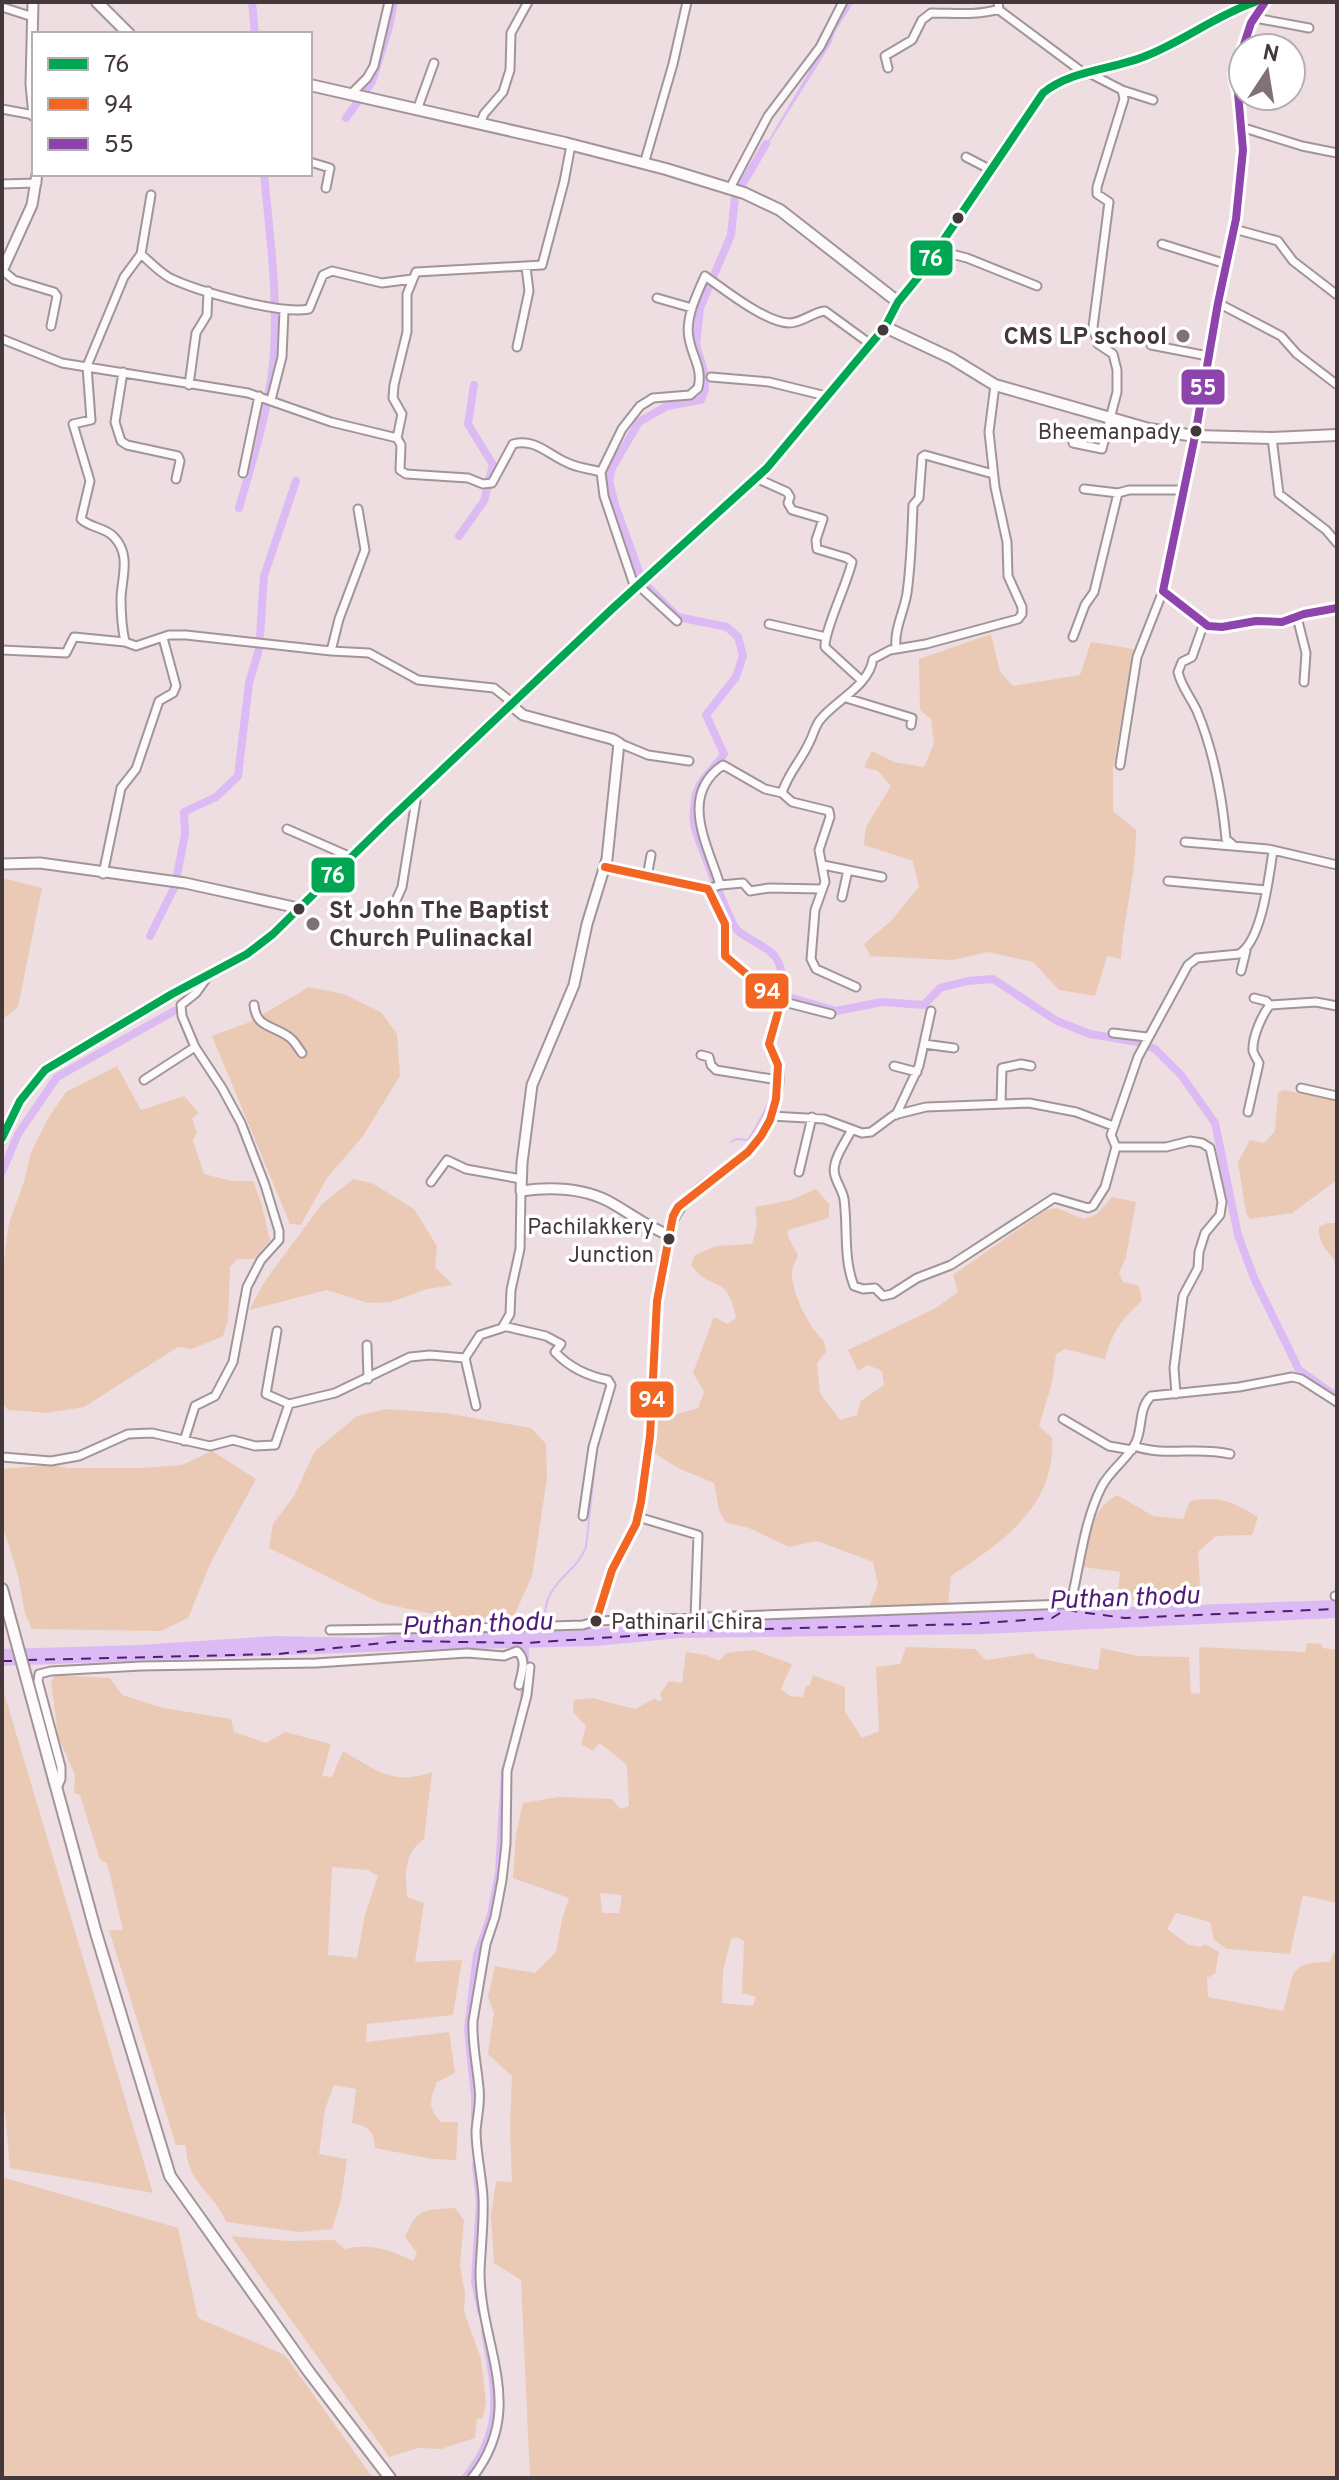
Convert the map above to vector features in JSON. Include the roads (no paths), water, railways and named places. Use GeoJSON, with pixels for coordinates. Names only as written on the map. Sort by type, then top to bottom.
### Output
{"type":"FeatureCollection","features":[{"type":"Feature","properties":{"kind":"main road"},"geometry":{"type":"LineString","coordinates":[[97,2],[127,32]]}},
{"type":"Feature","properties":{"kind":"main road"},"geometry":{"type":"LineString","coordinates":[[2,1138],[20,1101],[45,1070],[263,943],[641,582],[756,478],[885,327],[898,302],[1043,93],[1065,79],[1151,54],[1225,14],[1255,2]]}},
{"type":"Feature","properties":{"kind":"main road"},"geometry":{"type":"LineString","coordinates":[[312,85],[571,145],[744,193],[780,210],[898,302]]}},
{"type":"Feature","properties":{"kind":"main road"},"geometry":{"type":"LineString","coordinates":[[885,327],[951,358],[995,385],[1149,429],[1195,436],[1272,438],[1337,435]]}},
{"type":"Feature","properties":{"kind":"main road"},"geometry":{"type":"LineString","coordinates":[[2,1589],[96,1933],[170,2176],[309,2372],[390,2478]]}},
{"type":"Feature","properties":{"kind":"street"},"geometry":{"type":"LineString","coordinates":[[33,2],[33,32]]}},
{"type":"Feature","properties":{"kind":"street"},"geometry":{"type":"LineString","coordinates":[[357,96],[374,66],[389,2]]}},
{"type":"Feature","properties":{"kind":"street"},"geometry":{"type":"LineString","coordinates":[[480,124],[484,114],[503,92],[510,70],[511,33],[528,2]]}},
{"type":"Feature","properties":{"kind":"street"},"geometry":{"type":"LineString","coordinates":[[644,164],[687,2]]}},
{"type":"Feature","properties":{"kind":"street"},"geometry":{"type":"LineString","coordinates":[[731,189],[768,116],[820,47],[843,2]]}},
{"type":"Feature","properties":{"kind":"street"},"geometry":{"type":"LineString","coordinates":[[1120,765],[1137,657],[1163,591],[1234,229],[1243,150],[1234,75],[1255,18],[1265,2]]}},
{"type":"Feature","properties":{"kind":"street"},"geometry":{"type":"LineString","coordinates":[[888,68],[885,56],[912,40],[922,20],[931,13],[965,14],[998,5],[1038,41],[1087,73],[1122,90],[1153,100]]}},
{"type":"Feature","properties":{"kind":"street"},"geometry":{"type":"LineString","coordinates":[[2,7],[33,17]]}},
{"type":"Feature","properties":{"kind":"street"},"geometry":{"type":"LineString","coordinates":[[1255,18],[1309,28]]}},
{"type":"Feature","properties":{"kind":"street"},"geometry":{"type":"LineString","coordinates":[[32,50],[32,95]]}},
{"type":"Feature","properties":{"kind":"street"},"geometry":{"type":"LineString","coordinates":[[417,110],[434,63]]}},
{"type":"Feature","properties":{"kind":"street"},"geometry":{"type":"LineString","coordinates":[[1073,443],[1102,449],[1117,392],[1113,354],[1101,348],[1095,340],[1093,327],[1109,202],[1097,194],[1097,187],[1124,99],[1122,90]]}},
{"type":"Feature","properties":{"kind":"street"},"geometry":{"type":"LineString","coordinates":[[2,109],[32,116]]}},
{"type":"Feature","properties":{"kind":"street"},"geometry":{"type":"LineString","coordinates":[[1241,127],[1337,153]]}},
{"type":"Feature","properties":{"kind":"street"},"geometry":{"type":"LineString","coordinates":[[571,145],[542,265],[416,272],[407,294],[407,332],[393,398],[402,414],[397,438],[401,445],[400,470],[406,474],[468,478],[483,484],[492,483],[513,444],[522,442],[544,449],[568,464],[601,472]]}},
{"type":"Feature","properties":{"kind":"street"},"geometry":{"type":"LineString","coordinates":[[966,157],[991,170]]}},
{"type":"Feature","properties":{"kind":"street"},"geometry":{"type":"LineString","coordinates":[[312,163],[330,168],[326,188]]}},
{"type":"Feature","properties":{"kind":"street"},"geometry":{"type":"LineString","coordinates":[[2,184],[37,178],[32,205],[2,270],[14,280],[54,292],[57,296],[51,326]]}},
{"type":"Feature","properties":{"kind":"street"},"geometry":{"type":"LineString","coordinates":[[125,642],[121,598],[124,553],[113,536],[81,519],[90,481],[73,424],[91,420],[87,366],[124,277],[141,254],[151,195]]}},
{"type":"Feature","properties":{"kind":"street"},"geometry":{"type":"LineString","coordinates":[[1234,229],[1278,241],[1293,261],[1337,295]]}},
{"type":"Feature","properties":{"kind":"street"},"geometry":{"type":"LineString","coordinates":[[1162,244],[1226,264]]}},
{"type":"Feature","properties":{"kind":"street"},"geometry":{"type":"LineString","coordinates":[[936,250],[967,258],[1037,286]]}},
{"type":"Feature","properties":{"kind":"street"},"geometry":{"type":"LineString","coordinates":[[141,254],[167,277],[278,309],[309,309],[323,275],[332,271],[382,283],[412,279]]}},
{"type":"Feature","properties":{"kind":"street"},"geometry":{"type":"LineString","coordinates":[[517,347],[529,291],[526,267]]}},
{"type":"Feature","properties":{"kind":"street"},"geometry":{"type":"LineString","coordinates":[[677,621],[641,582],[604,496],[601,472],[622,429],[640,406],[653,398],[690,395],[698,388],[700,369],[688,336],[692,308],[705,276],[763,313],[787,323],[825,311],[869,343]]}},
{"type":"Feature","properties":{"kind":"street"},"geometry":{"type":"LineString","coordinates":[[189,385],[196,333],[207,315],[208,291]]}},
{"type":"Feature","properties":{"kind":"street"},"geometry":{"type":"LineString","coordinates":[[657,298],[692,308]]}},
{"type":"Feature","properties":{"kind":"street"},"geometry":{"type":"LineString","coordinates":[[1218,303],[1281,336],[1297,354],[1337,383]]}},
{"type":"Feature","properties":{"kind":"street"},"geometry":{"type":"LineString","coordinates":[[271,400],[282,357],[278,309]]}},
{"type":"Feature","properties":{"kind":"street"},"geometry":{"type":"LineString","coordinates":[[2,339],[62,363],[259,396],[331,422],[397,438]]}},
{"type":"Feature","properties":{"kind":"street"},"geometry":{"type":"LineString","coordinates":[[1151,345],[1208,356]]}},
{"type":"Feature","properties":{"kind":"street"},"geometry":{"type":"LineString","coordinates":[[123,372],[115,422],[121,441],[178,456],[180,461],[176,479]]}},
{"type":"Feature","properties":{"kind":"street"},"geometry":{"type":"LineString","coordinates":[[711,377],[769,382],[826,396]]}},
{"type":"Feature","properties":{"kind":"street"},"geometry":{"type":"LineString","coordinates":[[782,793],[792,767],[808,747],[819,721],[846,698],[880,653],[1018,619],[1022,614],[1022,607],[1008,576],[1007,542],[993,474],[989,420],[995,385]]}},
{"type":"Feature","properties":{"kind":"street"},"geometry":{"type":"LineString","coordinates":[[243,473],[259,396]]}},
{"type":"Feature","properties":{"kind":"street"},"geometry":{"type":"LineString","coordinates":[[1272,438],[1279,494],[1326,530],[1337,543]]}},
{"type":"Feature","properties":{"kind":"street"},"geometry":{"type":"LineString","coordinates":[[896,648],[895,635],[911,567],[913,505],[919,498],[922,457],[945,459],[993,474]]}},
{"type":"Feature","properties":{"kind":"street"},"geometry":{"type":"LineString","coordinates":[[756,478],[787,492],[792,510],[823,519],[816,540],[817,549],[852,562],[825,647],[861,680]]}},
{"type":"Feature","properties":{"kind":"street"},"geometry":{"type":"LineString","coordinates":[[1084,489],[1118,493],[1129,490],[1184,490]]}},
{"type":"Feature","properties":{"kind":"street"},"geometry":{"type":"LineString","coordinates":[[1073,637],[1085,605],[1094,592],[1118,493]]}},
{"type":"Feature","properties":{"kind":"street"},"geometry":{"type":"LineString","coordinates":[[331,651],[339,619],[365,550],[358,509]]}},
{"type":"Feature","properties":{"kind":"street"},"geometry":{"type":"LineString","coordinates":[[1163,591],[1204,623],[1222,627],[1238,622],[1282,622],[1337,608]]}},
{"type":"Feature","properties":{"kind":"street"},"geometry":{"type":"LineString","coordinates":[[1297,617],[1306,653],[1304,682]]}},
{"type":"Feature","properties":{"kind":"street"},"geometry":{"type":"LineString","coordinates":[[1204,623],[1192,657],[1182,662],[1178,672],[1197,712],[1212,757],[1225,811],[1226,839],[1233,845]]}},
{"type":"Feature","properties":{"kind":"street"},"geometry":{"type":"LineString","coordinates":[[769,624],[826,637]]}},
{"type":"Feature","properties":{"kind":"street"},"geometry":{"type":"LineString","coordinates":[[2,650],[66,653],[74,637],[136,646],[176,635],[369,653],[418,680],[494,688],[523,715],[602,736],[648,755],[689,761]]}},
{"type":"Feature","properties":{"kind":"street"},"geometry":{"type":"LineString","coordinates":[[103,874],[121,788],[136,769],[159,701],[173,693],[176,686],[163,638]]}},
{"type":"Feature","properties":{"kind":"street"},"geometry":{"type":"LineString","coordinates":[[846,698],[912,718],[911,725]]}},
{"type":"Feature","properties":{"kind":"street"},"geometry":{"type":"LineString","coordinates":[[503,1326],[510,1314],[511,1290],[520,1249],[521,1179],[532,1085],[566,1008],[605,867],[610,811],[620,756],[619,743]]}},
{"type":"Feature","properties":{"kind":"street"},"geometry":{"type":"LineString","coordinates":[[719,885],[698,811],[698,798],[723,765],[765,789],[782,793],[792,802],[829,811],[830,817],[819,850],[825,882],[815,910],[811,959],[816,969],[856,987]]}},
{"type":"Feature","properties":{"kind":"street"},"geometry":{"type":"LineString","coordinates":[[394,905],[402,887],[417,794]]}},
{"type":"Feature","properties":{"kind":"street"},"geometry":{"type":"LineString","coordinates":[[287,829],[351,857]]}},
{"type":"Feature","properties":{"kind":"street"},"geometry":{"type":"LineString","coordinates":[[1185,842],[1273,851],[1337,865]]}},
{"type":"Feature","properties":{"kind":"street"},"geometry":{"type":"LineString","coordinates":[[1241,971],[1261,914],[1273,851]]}},
{"type":"Feature","properties":{"kind":"street"},"geometry":{"type":"LineString","coordinates":[[647,877],[651,855]]}},
{"type":"Feature","properties":{"kind":"street"},"geometry":{"type":"LineString","coordinates":[[2,864],[40,863],[185,883],[298,908]]}},
{"type":"Feature","properties":{"kind":"street"},"geometry":{"type":"LineString","coordinates":[[823,865],[882,877]]}},
{"type":"Feature","properties":{"kind":"street"},"geometry":{"type":"LineString","coordinates":[[605,867],[708,889],[743,883],[750,891],[769,888],[822,889]]}},
{"type":"Feature","properties":{"kind":"street"},"geometry":{"type":"LineString","coordinates":[[842,897],[848,870]]}},
{"type":"Feature","properties":{"kind":"street"},"geometry":{"type":"LineString","coordinates":[[1168,881],[1266,890]]}},
{"type":"Feature","properties":{"kind":"street"},"geometry":{"type":"LineString","coordinates":[[708,889],[725,924],[725,956],[778,1002],[831,1014]]}},
{"type":"Feature","properties":{"kind":"street"},"geometry":{"type":"LineString","coordinates":[[851,1131],[834,1166],[835,1178],[844,1200],[849,1272],[854,1286],[875,1288],[883,1296],[951,1265],[1054,1198],[1088,1208],[1093,1206],[1105,1187],[1116,1147],[1111,1135],[1113,1126],[1138,1057],[1188,965],[1197,958],[1246,951]]}},
{"type":"Feature","properties":{"kind":"street"},"geometry":{"type":"LineString","coordinates":[[184,1441],[195,1406],[215,1396],[233,1362],[247,1287],[261,1260],[279,1237],[276,1216],[241,1123],[195,1047],[182,1016],[181,1005],[196,993],[209,974]]}},
{"type":"Feature","properties":{"kind":"street"},"geometry":{"type":"LineString","coordinates":[[1254,998],[1270,1005]]}},
{"type":"Feature","properties":{"kind":"street"},"geometry":{"type":"LineString","coordinates":[[596,1621],[617,1557],[631,1537],[638,1517],[650,1436],[657,1301],[669,1235],[678,1207],[748,1152],[771,1116],[778,1065],[769,1044],[778,1002]]}},
{"type":"Feature","properties":{"kind":"street"},"geometry":{"type":"LineString","coordinates":[[1248,1112],[1259,1063],[1253,1053],[1262,1014],[1270,1005],[1316,1002],[1337,1006]]}},
{"type":"Feature","properties":{"kind":"street"},"geometry":{"type":"LineString","coordinates":[[254,1005],[255,1015],[262,1024],[289,1037],[302,1053]]}},
{"type":"Feature","properties":{"kind":"street"},"geometry":{"type":"LineString","coordinates":[[896,1115],[917,1072],[931,1011]]}},
{"type":"Feature","properties":{"kind":"street"},"geometry":{"type":"LineString","coordinates":[[1113,1033],[1147,1038]]}},
{"type":"Feature","properties":{"kind":"street"},"geometry":{"type":"LineString","coordinates":[[924,1044],[954,1048]]}},
{"type":"Feature","properties":{"kind":"street"},"geometry":{"type":"LineString","coordinates":[[144,1080],[195,1047]]}},
{"type":"Feature","properties":{"kind":"street"},"geometry":{"type":"LineString","coordinates":[[701,1055],[709,1057],[716,1070],[778,1080]]}},
{"type":"Feature","properties":{"kind":"street"},"geometry":{"type":"LineString","coordinates":[[1001,1103],[1002,1068],[1021,1064],[1031,1066]]}},
{"type":"Feature","properties":{"kind":"street"},"geometry":{"type":"LineString","coordinates":[[894,1066],[917,1072]]}},
{"type":"Feature","properties":{"kind":"street"},"geometry":{"type":"LineString","coordinates":[[1301,1088],[1337,1096]]}},
{"type":"Feature","properties":{"kind":"street"},"geometry":{"type":"LineString","coordinates":[[771,1116],[812,1117],[851,1131],[871,1132],[896,1115],[926,1107],[1001,1103],[1050,1106],[1113,1126]]}},
{"type":"Feature","properties":{"kind":"street"},"geometry":{"type":"LineString","coordinates":[[799,1172],[812,1117]]}},
{"type":"Feature","properties":{"kind":"street"},"geometry":{"type":"LineString","coordinates":[[1116,1147],[1166,1147],[1190,1141],[1210,1148],[1222,1202],[1220,1215],[1205,1233],[1198,1268],[1183,1296],[1174,1368],[1176,1394]]}},
{"type":"Feature","properties":{"kind":"street"},"geometry":{"type":"LineString","coordinates":[[431,1182],[447,1160],[466,1169],[521,1179]]}},
{"type":"Feature","properties":{"kind":"street"},"geometry":{"type":"LineString","coordinates":[[521,1191],[539,1188],[579,1191],[606,1200],[652,1229],[669,1235]]}},
{"type":"Feature","properties":{"kind":"street"},"geometry":{"type":"LineString","coordinates":[[476,1406],[465,1358],[480,1335],[503,1326],[546,1336],[561,1344],[555,1352],[567,1364],[593,1377],[608,1380],[611,1385],[593,1447],[583,1516]]}},
{"type":"Feature","properties":{"kind":"street"},"geometry":{"type":"LineString","coordinates":[[277,1331],[266,1394],[289,1404],[335,1393],[410,1357],[465,1358]]}},
{"type":"Feature","properties":{"kind":"street"},"geometry":{"type":"LineString","coordinates":[[367,1345],[368,1379]]}},
{"type":"Feature","properties":{"kind":"street"},"geometry":{"type":"LineString","coordinates":[[330,1630],[583,1625],[596,1621],[1066,1607],[1073,1593],[1090,1515],[1104,1482],[1133,1448],[1138,1438],[1142,1410],[1151,1396],[1239,1387],[1292,1377],[1301,1379],[1337,1402]]}},
{"type":"Feature","properties":{"kind":"street"},"geometry":{"type":"LineString","coordinates":[[2,1457],[36,1461],[79,1456],[128,1434],[152,1433],[210,1446],[233,1440],[255,1446],[275,1445],[289,1404]]}},
{"type":"Feature","properties":{"kind":"street"},"geometry":{"type":"LineString","coordinates":[[1063,1419],[1109,1446],[1230,1454]]}},
{"type":"Feature","properties":{"kind":"street"},"geometry":{"type":"LineString","coordinates":[[638,1517],[698,1535],[695,1618]]}},
{"type":"Feature","properties":{"kind":"street"},"geometry":{"type":"LineString","coordinates":[[56,1791],[61,1779],[61,1767],[38,1681],[39,1674],[141,1666],[316,1663],[467,1653],[504,1656],[517,1651],[524,1664],[519,1685]]}},
{"type":"Feature","properties":{"kind":"street"},"geometry":{"type":"LineString","coordinates":[[472,2478],[486,2460],[494,2442],[499,2411],[496,2365],[480,2271],[484,2236],[476,2134],[480,2091],[472,2034],[481,1970],[502,1880],[507,1771],[527,1695],[530,1667]]}},
{"type":"Feature","properties":{"kind":"waterway"},"geometry":{"type":"LineString","coordinates":[[252,2],[255,32]]}},
{"type":"Feature","properties":{"kind":"waterway"},"geometry":{"type":"LineString","coordinates":[[346,118],[372,82],[394,2]]}},
{"type":"Feature","properties":{"kind":"waterway"},"geometry":{"type":"LineString","coordinates":[[640,574],[616,508],[609,481],[612,468],[639,422],[667,406],[701,400],[705,375],[696,344],[700,308],[731,235],[735,197],[766,144]]}},
{"type":"Feature","properties":{"kind":"waterway"},"geometry":{"type":"LineString","coordinates":[[239,508],[271,382],[275,340],[264,176]]}},
{"type":"Feature","properties":{"kind":"waterway"},"geometry":{"type":"LineString","coordinates":[[459,536],[484,501],[493,465],[468,424],[474,385]]}},
{"type":"Feature","properties":{"kind":"waterway"},"geometry":{"type":"LineString","coordinates":[[260,636],[264,576],[296,481]]}},
{"type":"Feature","properties":{"kind":"waterway"},"geometry":{"type":"LineString","coordinates":[[647,586],[678,617],[727,627],[738,637],[743,656],[736,677],[706,715],[724,754],[696,793],[694,824],[734,925],[777,960],[781,968],[782,995],[836,1011],[882,1002],[924,1005],[940,988],[993,979],[1057,1021],[1090,1034],[1137,1042],[1155,1049],[1181,1075],[1215,1123],[1238,1235],[1254,1278],[1299,1370],[1337,1397]]}},
{"type":"Feature","properties":{"kind":"waterway"},"geometry":{"type":"LineString","coordinates":[[177,875],[185,834],[184,812],[216,797],[238,776],[249,683],[259,649]]}},
{"type":"Feature","properties":{"kind":"waterway"},"geometry":{"type":"LineString","coordinates":[[150,936],[174,888]]}},
{"type":"Feature","properties":{"kind":"waterway"},"geometry":{"type":"LineString","coordinates":[[771,1021],[773,1001],[782,995]]}},
{"type":"Feature","properties":{"kind":"waterway"},"geometry":{"type":"LineString","coordinates":[[2,1172],[18,1134],[57,1077],[174,1011]]}},
{"type":"Feature","properties":{"kind":"waterway"},"geometry":{"type":"LineString","coordinates":[[731,1142],[748,1140],[759,1122],[772,1092],[774,1061]]}},
{"type":"Feature","properties":{"kind":"waterway"},"geometry":{"type":"LineString","coordinates":[[538,1337],[556,1348]]}},
{"type":"Feature","properties":{"kind":"waterway"},"geometry":{"type":"LineString","coordinates":[[605,1416],[614,1388]]}},
{"type":"Feature","properties":{"kind":"waterway","name":"Puthan thodu"},"geometry":{"type":"LineString","coordinates":[[543,1625],[552,1592],[586,1547],[597,1446]]}},
{"type":"Feature","properties":{"kind":"waterway","name":"Puthan thodu"},"geometry":{"type":"LineString","coordinates":[[524,1695],[525,1643]]}},
{"type":"Feature","properties":{"kind":"waterway"},"geometry":{"type":"LineString","coordinates":[[475,2120],[468,2029],[477,1955],[491,1915],[499,1873],[505,1770]]}},
{"type":"Feature","properties":{"kind":"waterway"},"geometry":{"type":"LineString","coordinates":[[476,2165],[480,2202],[475,2281],[481,2311]]}},
{"type":"Feature","properties":{"kind":"waterway"},"geometry":{"type":"LineString","coordinates":[[465,2478],[487,2443],[492,2425],[494,2390],[485,2332]]}},
{"type":"Feature","properties":{"kind":"place","name":"CMS LP school"},"geometry":{"type":"Point","coordinates":[1183,336]}},
{"type":"Feature","properties":{"kind":"place","name":"Bheemanpady"},"geometry":{"type":"Point","coordinates":[1196,431]}},
{"type":"Feature","properties":{"kind":"place","name":"St John The Baptist Church Pulinackal"},"geometry":{"type":"Point","coordinates":[313,924]}},
{"type":"Feature","properties":{"kind":"place","name":"Pachilakkery Junction"},"geometry":{"type":"Point","coordinates":[669,1239]}},
{"type":"Feature","properties":{"kind":"place","name":"Pathinaril Chira"},"geometry":{"type":"Point","coordinates":[596,1621]}}]}
